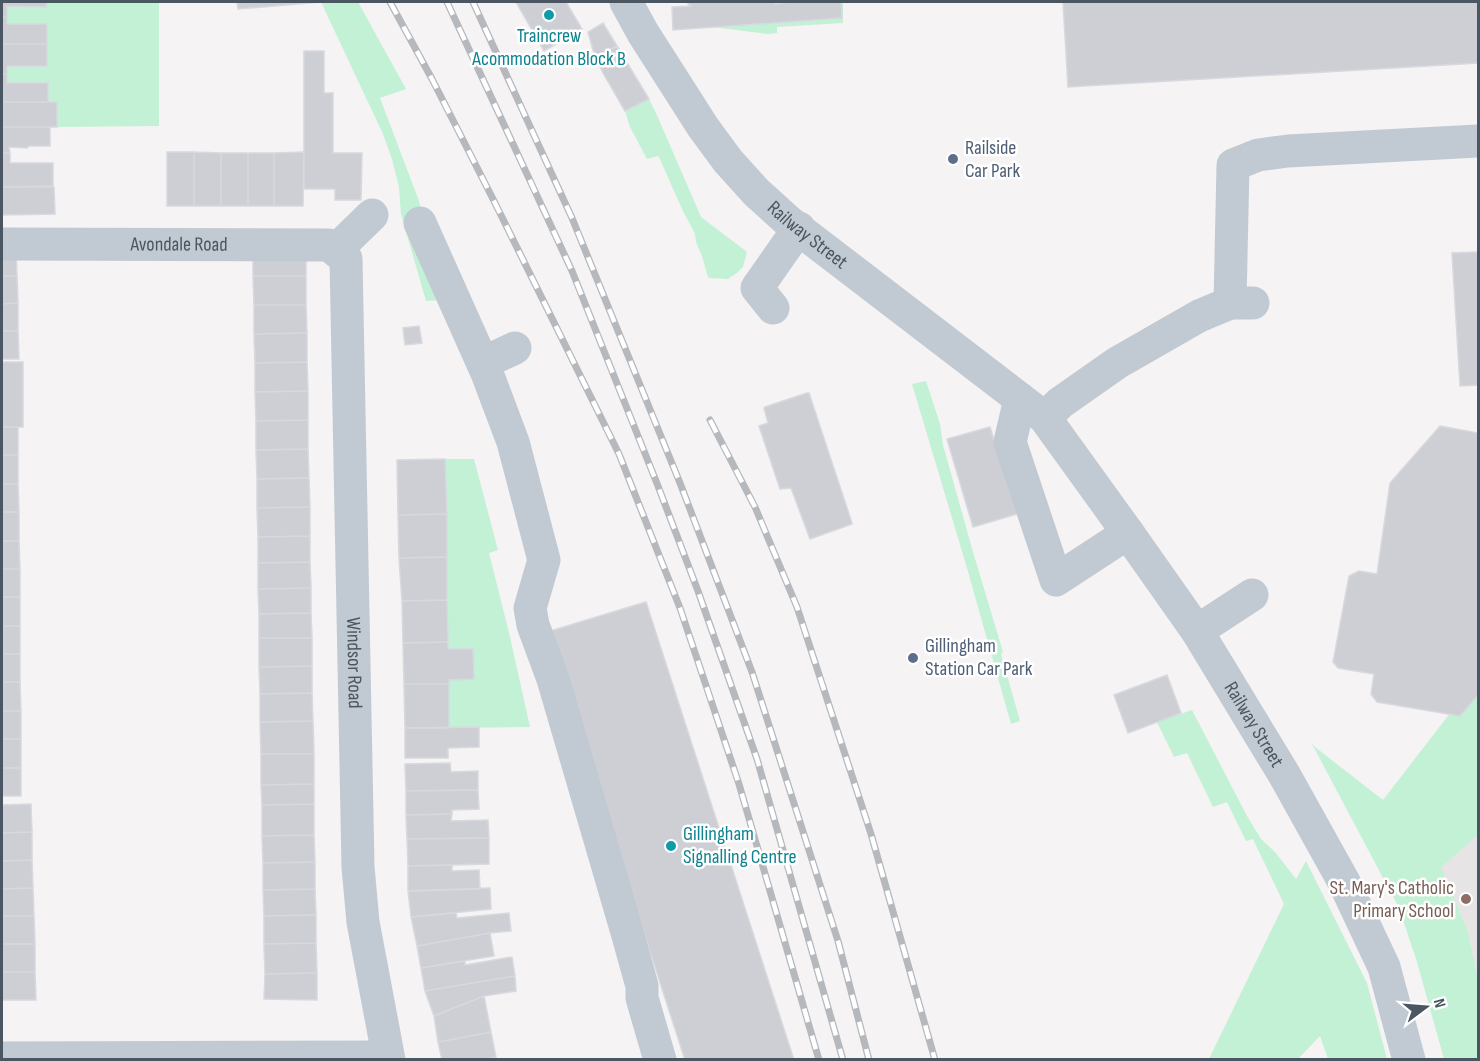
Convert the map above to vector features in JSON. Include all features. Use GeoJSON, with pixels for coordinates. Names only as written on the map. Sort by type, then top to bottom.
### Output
{"type":"FeatureCollection","features":[{"type":"Feature","properties":{"kind":"street","name":"Railway Street"},"geometry":{"type":"LineString","coordinates":[[626,2],[702,127],[756,192],[788,221],[1032,409],[1128,533],[1197,631],[1285,776],[1344,882],[1384,967],[1408,1059]]}},
{"type":"Feature","properties":{"kind":"street"},"geometry":{"type":"LineString","coordinates":[[1128,533],[1056,580],[1010,442],[1032,409],[1060,403],[1117,363],[1199,316],[1242,303],[1233,165],[1258,155],[1288,151],[1479,141]]}},
{"type":"Feature","properties":{"kind":"street"},"geometry":{"type":"LineString","coordinates":[[341,257],[372,215]]}},
{"type":"Feature","properties":{"kind":"street"},"geometry":{"type":"LineString","coordinates":[[420,223],[483,363],[513,442],[544,563],[530,610],[533,625],[553,679],[624,921],[660,1059]]}},
{"type":"Feature","properties":{"kind":"street"},"geometry":{"type":"LineString","coordinates":[[772,308],[757,288],[799,228]]}},
{"type":"Feature","properties":{"kind":"street","name":"Avondale Road"},"geometry":{"type":"LineString","coordinates":[[2,244],[329,245],[341,257]]}},
{"type":"Feature","properties":{"kind":"street","name":"Windsor Road"},"geometry":{"type":"LineString","coordinates":[[341,257],[358,867],[363,922],[388,1058]]}},
{"type":"Feature","properties":{"kind":"street"},"geometry":{"type":"LineString","coordinates":[[483,363],[515,348]]}},
{"type":"Feature","properties":{"kind":"street"},"geometry":{"type":"LineString","coordinates":[[1197,631],[1252,595]]}},
{"type":"Feature","properties":{"kind":"street"},"geometry":{"type":"LineString","coordinates":[[2,1058],[388,1058]]}},
{"type":"Feature","properties":{"kind":"shaded area","name":"St. Mary's Catholic Primary School"},"geometry":{"type":"Polygon","coordinates":[[[1478,835],[1478,978],[1468,932],[1440,867],[1478,835]]]}},
{"type":"Feature","properties":{"kind":"green space"},"geometry":{"type":"Polygon","coordinates":[[[47,2],[159,2],[159,126],[57,127],[57,102],[48,102],[48,83],[7,83],[7,66],[47,65],[47,24],[7,24],[7,6],[46,7],[47,2]]]}},
{"type":"Feature","properties":{"kind":"green space"},"geometry":{"type":"Polygon","coordinates":[[[321,2],[358,2],[406,89],[380,98],[419,201],[443,300],[426,301],[401,214],[399,187],[392,159],[383,134],[321,2]]]}},
{"type":"Feature","properties":{"kind":"green space"},"geometry":{"type":"Polygon","coordinates":[[[841,2],[843,2],[843,23],[777,27],[777,33],[768,34],[712,27],[841,18],[841,2]]]}},
{"type":"Feature","properties":{"kind":"green space"},"geometry":{"type":"Polygon","coordinates":[[[649,99],[701,217],[747,252],[743,267],[728,279],[708,277],[695,234],[659,157],[647,159],[630,127],[625,111],[649,99]]]}},
{"type":"Feature","properties":{"kind":"green space"},"geometry":{"type":"Polygon","coordinates":[[[926,381],[1003,652],[1001,654],[1020,721],[1011,724],[912,384],[926,381]]]}},
{"type":"Feature","properties":{"kind":"green space"},"geometry":{"type":"Polygon","coordinates":[[[445,459],[474,459],[498,550],[489,553],[530,727],[449,728],[449,680],[474,679],[473,649],[448,649],[445,459]]]}},
{"type":"Feature","properties":{"kind":"green space"},"geometry":{"type":"Polygon","coordinates":[[[1478,677],[1478,835],[1441,867],[1468,932],[1478,978],[1478,1059],[1444,1059],[1417,962],[1399,908],[1311,742],[1383,800],[1478,677]]]}},
{"type":"Feature","properties":{"kind":"green space"},"geometry":{"type":"Polygon","coordinates":[[[1192,710],[1261,839],[1275,852],[1296,879],[1306,861],[1367,983],[1387,1059],[1328,1059],[1320,1036],[1298,1059],[1209,1059],[1284,904],[1253,839],[1246,841],[1227,802],[1213,807],[1187,753],[1174,757],[1157,722],[1192,710]]]}},
{"type":"Feature","properties":{"kind":"building"},"geometry":{"type":"Polygon","coordinates":[[[2,2],[47,2],[46,7],[7,6],[7,17],[2,17],[2,2]]]}},
{"type":"Feature","properties":{"kind":"building"},"geometry":{"type":"Polygon","coordinates":[[[237,2],[321,2],[238,9],[237,2]]]}},
{"type":"Feature","properties":{"kind":"building","name":"Traincrew Acommodation Block B"},"geometry":{"type":"Polygon","coordinates":[[[516,2],[566,2],[582,29],[544,51],[516,2]]]}},
{"type":"Feature","properties":{"kind":"building"},"geometry":{"type":"Polygon","coordinates":[[[686,2],[775,2],[775,4],[841,2],[842,18],[673,30],[672,7],[691,6],[686,2]]]}},
{"type":"Feature","properties":{"kind":"building"},"geometry":{"type":"Polygon","coordinates":[[[1063,2],[1478,2],[1478,63],[1068,87],[1063,2]]]}},
{"type":"Feature","properties":{"kind":"building"},"geometry":{"type":"Polygon","coordinates":[[[2,17],[7,17],[7,24],[47,24],[47,44],[2,44],[2,17]]]}},
{"type":"Feature","properties":{"kind":"building"},"geometry":{"type":"Polygon","coordinates":[[[603,23],[617,46],[595,57],[588,32],[603,23]]]}},
{"type":"Feature","properties":{"kind":"building"},"geometry":{"type":"Polygon","coordinates":[[[2,44],[47,44],[47,66],[7,66],[7,74],[2,74],[2,44]]]}},
{"type":"Feature","properties":{"kind":"building"},"geometry":{"type":"Polygon","coordinates":[[[617,46],[649,99],[625,111],[595,57],[617,46]]]}},
{"type":"Feature","properties":{"kind":"building"},"geometry":{"type":"Polygon","coordinates":[[[304,51],[324,51],[324,93],[333,93],[333,153],[362,153],[361,200],[335,200],[335,189],[304,189],[304,51]]]}},
{"type":"Feature","properties":{"kind":"building"},"geometry":{"type":"Polygon","coordinates":[[[2,74],[7,74],[7,83],[48,83],[48,102],[2,102],[2,74]]]}},
{"type":"Feature","properties":{"kind":"building"},"geometry":{"type":"Polygon","coordinates":[[[2,102],[57,102],[57,127],[2,127],[2,102]]]}},
{"type":"Feature","properties":{"kind":"building"},"geometry":{"type":"Polygon","coordinates":[[[2,127],[49,127],[50,146],[9,147],[10,153],[2,153],[2,127]]]}},
{"type":"Feature","properties":{"kind":"building"},"geometry":{"type":"Polygon","coordinates":[[[167,152],[194,152],[194,206],[167,206],[167,152]]]}},
{"type":"Feature","properties":{"kind":"building"},"geometry":{"type":"Polygon","coordinates":[[[194,152],[221,153],[221,206],[194,206],[194,152]]]}},
{"type":"Feature","properties":{"kind":"building"},"geometry":{"type":"Polygon","coordinates":[[[304,152],[303,206],[274,206],[274,153],[304,152]]]}},
{"type":"Feature","properties":{"kind":"building"},"geometry":{"type":"Polygon","coordinates":[[[2,153],[10,153],[10,163],[53,163],[53,186],[2,187],[2,153]]]}},
{"type":"Feature","properties":{"kind":"building"},"geometry":{"type":"Polygon","coordinates":[[[221,153],[248,153],[248,206],[221,206],[221,153]]]}},
{"type":"Feature","properties":{"kind":"building"},"geometry":{"type":"Polygon","coordinates":[[[248,153],[274,153],[274,206],[248,206],[248,153]]]}},
{"type":"Feature","properties":{"kind":"building"},"geometry":{"type":"Polygon","coordinates":[[[2,187],[54,187],[55,214],[2,215],[2,187]]]}},
{"type":"Feature","properties":{"kind":"building"},"geometry":{"type":"Polygon","coordinates":[[[253,247],[306,247],[306,276],[253,276],[253,247]]]}},
{"type":"Feature","properties":{"kind":"building"},"geometry":{"type":"Polygon","coordinates":[[[2,248],[16,248],[17,276],[2,276],[2,248]]]}},
{"type":"Feature","properties":{"kind":"building"},"geometry":{"type":"Polygon","coordinates":[[[1478,252],[1478,385],[1460,386],[1452,253],[1478,252]]]}},
{"type":"Feature","properties":{"kind":"building"},"geometry":{"type":"Polygon","coordinates":[[[2,276],[17,276],[18,303],[2,304],[2,276]]]}},
{"type":"Feature","properties":{"kind":"building"},"geometry":{"type":"Polygon","coordinates":[[[253,276],[306,276],[306,305],[254,305],[253,276]]]}},
{"type":"Feature","properties":{"kind":"building"},"geometry":{"type":"Polygon","coordinates":[[[18,303],[18,331],[2,331],[2,304],[18,303]]]}},
{"type":"Feature","properties":{"kind":"building"},"geometry":{"type":"Polygon","coordinates":[[[254,305],[306,305],[307,333],[254,334],[254,305]]]}},
{"type":"Feature","properties":{"kind":"building"},"geometry":{"type":"Polygon","coordinates":[[[419,326],[422,343],[405,345],[403,328],[419,326]]]}},
{"type":"Feature","properties":{"kind":"building"},"geometry":{"type":"Polygon","coordinates":[[[2,331],[18,331],[19,359],[2,359],[2,331]]]}},
{"type":"Feature","properties":{"kind":"building"},"geometry":{"type":"Polygon","coordinates":[[[307,333],[307,362],[255,363],[254,334],[307,333]]]}},
{"type":"Feature","properties":{"kind":"building"},"geometry":{"type":"Polygon","coordinates":[[[2,362],[23,362],[23,427],[2,427],[2,362]]]}},
{"type":"Feature","properties":{"kind":"building"},"geometry":{"type":"Polygon","coordinates":[[[307,362],[308,391],[255,392],[255,363],[307,362]]]}},
{"type":"Feature","properties":{"kind":"building"},"geometry":{"type":"Polygon","coordinates":[[[308,391],[308,420],[256,421],[255,392],[308,391]]]}},
{"type":"Feature","properties":{"kind":"building"},"geometry":{"type":"Polygon","coordinates":[[[809,393],[852,523],[810,539],[791,488],[780,489],[759,426],[768,423],[765,407],[809,393]]]}},
{"type":"Feature","properties":{"kind":"building"},"geometry":{"type":"Polygon","coordinates":[[[308,420],[308,449],[256,450],[256,421],[308,420]]]}},
{"type":"Feature","properties":{"kind":"building"},"geometry":{"type":"Polygon","coordinates":[[[1440,426],[1478,433],[1478,695],[1460,716],[1377,702],[1371,694],[1374,674],[1338,668],[1333,662],[1349,576],[1359,571],[1377,574],[1390,483],[1440,426]]]}},
{"type":"Feature","properties":{"kind":"building"},"geometry":{"type":"Polygon","coordinates":[[[2,427],[18,427],[18,455],[2,455],[2,427]]]}},
{"type":"Feature","properties":{"kind":"building"},"geometry":{"type":"Polygon","coordinates":[[[990,427],[1017,514],[973,527],[947,439],[990,427]]]}},
{"type":"Feature","properties":{"kind":"building"},"geometry":{"type":"Polygon","coordinates":[[[308,449],[309,478],[257,479],[256,450],[308,449]]]}},
{"type":"Feature","properties":{"kind":"building"},"geometry":{"type":"Polygon","coordinates":[[[2,455],[18,455],[18,484],[2,484],[2,455]]]}},
{"type":"Feature","properties":{"kind":"building"},"geometry":{"type":"Polygon","coordinates":[[[445,459],[447,514],[398,515],[397,460],[445,459]]]}},
{"type":"Feature","properties":{"kind":"building"},"geometry":{"type":"Polygon","coordinates":[[[309,478],[310,507],[257,508],[257,479],[309,478]]]}},
{"type":"Feature","properties":{"kind":"building"},"geometry":{"type":"Polygon","coordinates":[[[2,484],[18,484],[19,512],[2,512],[2,484]]]}},
{"type":"Feature","properties":{"kind":"building"},"geometry":{"type":"Polygon","coordinates":[[[310,507],[310,536],[258,537],[257,508],[310,507]]]}},
{"type":"Feature","properties":{"kind":"building"},"geometry":{"type":"Polygon","coordinates":[[[2,512],[19,512],[19,541],[2,541],[2,512]]]}},
{"type":"Feature","properties":{"kind":"building"},"geometry":{"type":"Polygon","coordinates":[[[447,514],[447,557],[399,558],[398,515],[447,514]]]}},
{"type":"Feature","properties":{"kind":"building"},"geometry":{"type":"Polygon","coordinates":[[[310,536],[310,562],[258,563],[258,537],[310,536]]]}},
{"type":"Feature","properties":{"kind":"building"},"geometry":{"type":"Polygon","coordinates":[[[2,541],[19,541],[20,569],[2,569],[2,541]]]}},
{"type":"Feature","properties":{"kind":"building"},"geometry":{"type":"Polygon","coordinates":[[[447,557],[447,600],[402,601],[399,558],[447,557]]]}},
{"type":"Feature","properties":{"kind":"building"},"geometry":{"type":"Polygon","coordinates":[[[310,562],[311,588],[258,589],[258,563],[310,562]]]}},
{"type":"Feature","properties":{"kind":"building"},"geometry":{"type":"Polygon","coordinates":[[[2,569],[20,569],[20,597],[2,597],[2,569]]]}},
{"type":"Feature","properties":{"kind":"building"},"geometry":{"type":"Polygon","coordinates":[[[311,588],[311,613],[259,614],[258,589],[311,588]]]}},
{"type":"Feature","properties":{"kind":"building"},"geometry":{"type":"Polygon","coordinates":[[[2,597],[20,597],[20,626],[2,626],[2,597]]]}},
{"type":"Feature","properties":{"kind":"building"},"geometry":{"type":"Polygon","coordinates":[[[447,600],[448,642],[403,643],[402,601],[447,600]]]}},
{"type":"Feature","properties":{"kind":"building","name":"Gillingham Signalling Centre"},"geometry":{"type":"Polygon","coordinates":[[[646,602],[794,1060],[685,1060],[547,632],[646,602]]]}},
{"type":"Feature","properties":{"kind":"building"},"geometry":{"type":"Polygon","coordinates":[[[311,613],[312,638],[259,638],[259,614],[311,613]]]}},
{"type":"Feature","properties":{"kind":"building"},"geometry":{"type":"Polygon","coordinates":[[[2,626],[20,626],[20,654],[2,654],[2,626]]]}},
{"type":"Feature","properties":{"kind":"building"},"geometry":{"type":"Polygon","coordinates":[[[259,638],[312,638],[312,666],[259,667],[259,638]]]}},
{"type":"Feature","properties":{"kind":"building"},"geometry":{"type":"Polygon","coordinates":[[[448,642],[448,649],[473,649],[474,679],[449,680],[449,684],[404,684],[403,643],[448,642]]]}},
{"type":"Feature","properties":{"kind":"building"},"geometry":{"type":"Polygon","coordinates":[[[2,654],[20,654],[20,682],[2,682],[2,654]]]}},
{"type":"Feature","properties":{"kind":"building"},"geometry":{"type":"Polygon","coordinates":[[[312,666],[312,693],[260,694],[259,667],[312,666]]]}},
{"type":"Feature","properties":{"kind":"building"},"geometry":{"type":"Polygon","coordinates":[[[1167,675],[1181,713],[1128,733],[1114,695],[1167,675]]]}},
{"type":"Feature","properties":{"kind":"building"},"geometry":{"type":"Polygon","coordinates":[[[2,682],[20,682],[21,711],[2,711],[2,682]]]}},
{"type":"Feature","properties":{"kind":"building"},"geometry":{"type":"Polygon","coordinates":[[[404,684],[449,684],[449,728],[405,728],[404,684]]]}},
{"type":"Feature","properties":{"kind":"building"},"geometry":{"type":"Polygon","coordinates":[[[312,693],[313,721],[260,722],[260,694],[312,693]]]}},
{"type":"Feature","properties":{"kind":"building"},"geometry":{"type":"Polygon","coordinates":[[[2,711],[21,711],[21,739],[2,739],[2,711]]]}},
{"type":"Feature","properties":{"kind":"building"},"geometry":{"type":"Polygon","coordinates":[[[313,721],[314,754],[261,754],[260,722],[313,721]]]}},
{"type":"Feature","properties":{"kind":"building"},"geometry":{"type":"Polygon","coordinates":[[[479,727],[479,747],[448,748],[448,758],[405,758],[405,728],[479,727]]]}},
{"type":"Feature","properties":{"kind":"building"},"geometry":{"type":"Polygon","coordinates":[[[2,739],[21,739],[21,768],[2,768],[2,739]]]}},
{"type":"Feature","properties":{"kind":"building"},"geometry":{"type":"Polygon","coordinates":[[[261,754],[314,754],[314,784],[261,785],[261,754]]]}},
{"type":"Feature","properties":{"kind":"building"},"geometry":{"type":"Polygon","coordinates":[[[450,763],[451,772],[478,771],[478,790],[406,791],[405,764],[450,763]]]}},
{"type":"Feature","properties":{"kind":"building"},"geometry":{"type":"Polygon","coordinates":[[[2,768],[21,768],[21,796],[2,796],[2,768]]]}},
{"type":"Feature","properties":{"kind":"building"},"geometry":{"type":"Polygon","coordinates":[[[314,784],[314,804],[262,805],[261,785],[314,784]]]}},
{"type":"Feature","properties":{"kind":"building"},"geometry":{"type":"Polygon","coordinates":[[[478,790],[479,809],[452,810],[452,814],[406,815],[406,791],[478,790]]]}},
{"type":"Feature","properties":{"kind":"building"},"geometry":{"type":"Polygon","coordinates":[[[31,804],[32,832],[2,833],[2,805],[31,804]]]}},
{"type":"Feature","properties":{"kind":"building"},"geometry":{"type":"Polygon","coordinates":[[[314,804],[314,835],[262,836],[262,805],[314,804]]]}},
{"type":"Feature","properties":{"kind":"building"},"geometry":{"type":"Polygon","coordinates":[[[452,814],[451,821],[488,820],[489,838],[407,839],[406,815],[452,814]]]}},
{"type":"Feature","properties":{"kind":"building"},"geometry":{"type":"Polygon","coordinates":[[[32,832],[32,860],[2,861],[2,833],[32,832]]]}},
{"type":"Feature","properties":{"kind":"building"},"geometry":{"type":"Polygon","coordinates":[[[314,835],[315,862],[263,863],[262,836],[314,835]]]}},
{"type":"Feature","properties":{"kind":"building"},"geometry":{"type":"Polygon","coordinates":[[[489,838],[489,864],[408,866],[407,839],[489,838]]]}},
{"type":"Feature","properties":{"kind":"building"},"geometry":{"type":"Polygon","coordinates":[[[32,860],[33,888],[2,889],[2,861],[32,860]]]}},
{"type":"Feature","properties":{"kind":"building"},"geometry":{"type":"Polygon","coordinates":[[[315,862],[315,889],[263,890],[263,863],[315,862]]]}},
{"type":"Feature","properties":{"kind":"building"},"geometry":{"type":"Polygon","coordinates":[[[452,865],[452,871],[479,870],[480,889],[408,891],[408,866],[452,865]]]}},
{"type":"Feature","properties":{"kind":"building"},"geometry":{"type":"Polygon","coordinates":[[[33,888],[34,916],[2,916],[2,889],[33,888]]]}},
{"type":"Feature","properties":{"kind":"building"},"geometry":{"type":"Polygon","coordinates":[[[490,888],[491,909],[411,917],[408,891],[490,888]]]}},
{"type":"Feature","properties":{"kind":"building"},"geometry":{"type":"Polygon","coordinates":[[[315,889],[316,915],[264,916],[263,890],[315,889]]]}},
{"type":"Feature","properties":{"kind":"building"},"geometry":{"type":"Polygon","coordinates":[[[456,913],[457,918],[509,913],[511,931],[417,946],[411,917],[456,913]]]}},
{"type":"Feature","properties":{"kind":"building"},"geometry":{"type":"Polygon","coordinates":[[[316,915],[316,943],[264,944],[264,916],[316,915]]]}},
{"type":"Feature","properties":{"kind":"building"},"geometry":{"type":"Polygon","coordinates":[[[2,916],[34,916],[35,944],[2,944],[2,916]]]}},
{"type":"Feature","properties":{"kind":"building"},"geometry":{"type":"Polygon","coordinates":[[[490,933],[494,956],[421,968],[417,946],[490,933]]]}},
{"type":"Feature","properties":{"kind":"building"},"geometry":{"type":"Polygon","coordinates":[[[316,943],[317,973],[265,974],[264,944],[316,943]]]}},
{"type":"Feature","properties":{"kind":"building"},"geometry":{"type":"Polygon","coordinates":[[[2,944],[35,944],[35,972],[2,972],[2,944]]]}},
{"type":"Feature","properties":{"kind":"building"},"geometry":{"type":"Polygon","coordinates":[[[512,957],[515,976],[425,991],[421,968],[465,961],[465,965],[512,957]]]}},
{"type":"Feature","properties":{"kind":"building"},"geometry":{"type":"Polygon","coordinates":[[[2,972],[35,972],[36,1000],[2,1000],[2,972]]]}},
{"type":"Feature","properties":{"kind":"building"},"geometry":{"type":"Polygon","coordinates":[[[317,973],[317,1000],[264,999],[265,974],[317,973]]]}},
{"type":"Feature","properties":{"kind":"building"},"geometry":{"type":"Polygon","coordinates":[[[515,976],[516,991],[484,996],[434,1016],[425,991],[515,976]]]}},
{"type":"Feature","properties":{"kind":"building"},"geometry":{"type":"Polygon","coordinates":[[[484,996],[491,1032],[438,1042],[434,1016],[484,996]]]}},
{"type":"Feature","properties":{"kind":"building"},"geometry":{"type":"Polygon","coordinates":[[[491,1032],[496,1057],[484,1060],[442,1060],[438,1042],[491,1032]]]}},
{"type":"Feature","properties":{"kind":"railway"},"geometry":{"type":"LineString","coordinates":[[390,2],[494,201],[619,454],[680,608],[739,784],[819,1060]]}},
{"type":"Feature","properties":{"kind":"railway"},"geometry":{"type":"LineString","coordinates":[[447,2],[572,271],[698,591],[757,759],[843,1060]]}},
{"type":"Feature","properties":{"kind":"railway"},"geometry":{"type":"LineString","coordinates":[[473,2],[572,218],[680,483],[752,672],[838,941],[869,1060]]}},
{"type":"Feature","properties":{"kind":"railway"},"geometry":{"type":"LineString","coordinates":[[710,420],[755,507],[797,607],[871,834],[935,1060]]}},
{"type":"Feature","properties":{"kind":"place","name":"Traincrew Acommodation Block B"},"geometry":{"type":"Point","coordinates":[549,15]}},
{"type":"Feature","properties":{"kind":"place","name":"Railside Car Park"},"geometry":{"type":"Point","coordinates":[953,159]}},
{"type":"Feature","properties":{"kind":"place","name":"Gillingham Station Car Park"},"geometry":{"type":"Point","coordinates":[913,658]}},
{"type":"Feature","properties":{"kind":"place","name":"Gillingham Signalling Centre"},"geometry":{"type":"Point","coordinates":[671,846]}},
{"type":"Feature","properties":{"kind":"place","name":"St. Mary's Catholic Primary School"},"geometry":{"type":"Point","coordinates":[1466,899]}}]}
